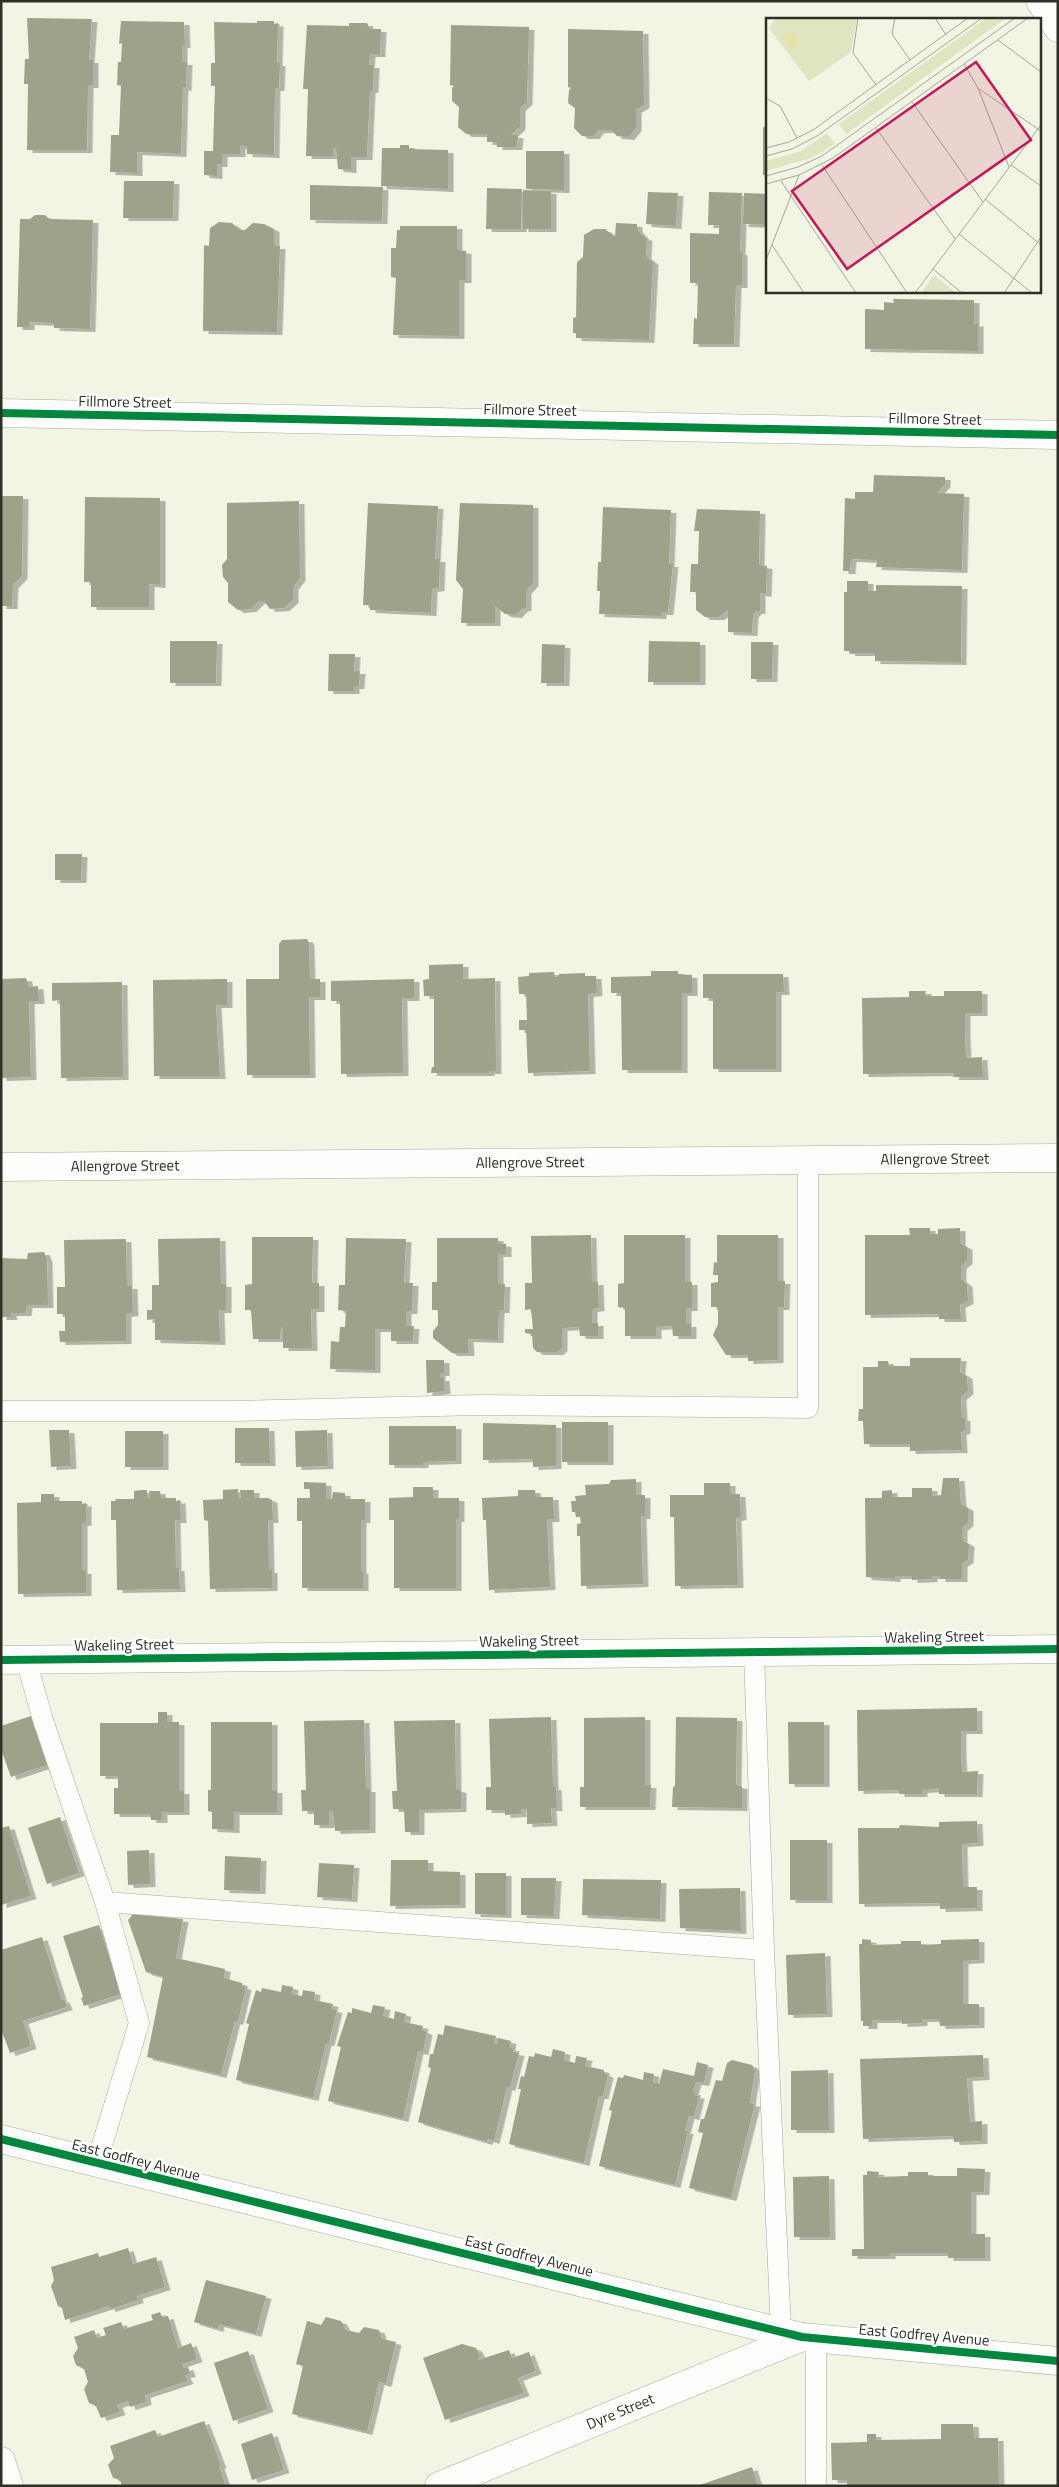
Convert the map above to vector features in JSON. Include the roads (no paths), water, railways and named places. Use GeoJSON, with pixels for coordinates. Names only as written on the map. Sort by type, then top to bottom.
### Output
{"type":"FeatureCollection","features":[{"type":"Feature","properties":{"kind":"street"},"geometry":{"type":"LineString","coordinates":[[1040,1],[1058,28]]}},
{"type":"Feature","properties":{"kind":"street","name":"Fillmore Street"},"geometry":{"type":"LineString","coordinates":[[1,413],[1058,435]]}},
{"type":"Feature","properties":{"kind":"street","name":"Allengrove Street"},"geometry":{"type":"LineString","coordinates":[[1,1167],[1058,1158]]}},
{"type":"Feature","properties":{"kind":"street","name":"Wakeling Street"},"geometry":{"type":"LineString","coordinates":[[14,1660],[1058,1649]]}},
{"type":"Feature","properties":{"kind":"street","name":"East Godfrey Avenue"},"geometry":{"type":"LineString","coordinates":[[1,2140],[800,2336],[1058,2361]]}},
{"type":"Feature","properties":{"kind":"street","name":"Dyre Street"},"geometry":{"type":"LineString","coordinates":[[439,2486],[800,2336]]}},
{"type":"Feature","properties":{"kind":"street"},"geometry":{"type":"LineString","coordinates":[[1,2461],[9,2486]]}},
{"type":"Feature","properties":{"kind":"lane"},"geometry":{"type":"LineString","coordinates":[[1,1411],[235,1412],[479,1405],[808,1408],[808,1160]]}},
{"type":"Feature","properties":{"kind":"lane"},"geometry":{"type":"LineString","coordinates":[[754,1652],[764,1950],[816,2486]]}},
{"type":"Feature","properties":{"kind":"lane"},"geometry":{"type":"LineString","coordinates":[[14,1660],[52,1747],[105,1902],[139,2023],[96,2164]]}},
{"type":"Feature","properties":{"kind":"lane"},"geometry":{"type":"LineString","coordinates":[[105,1902],[764,1950]]}}]}
